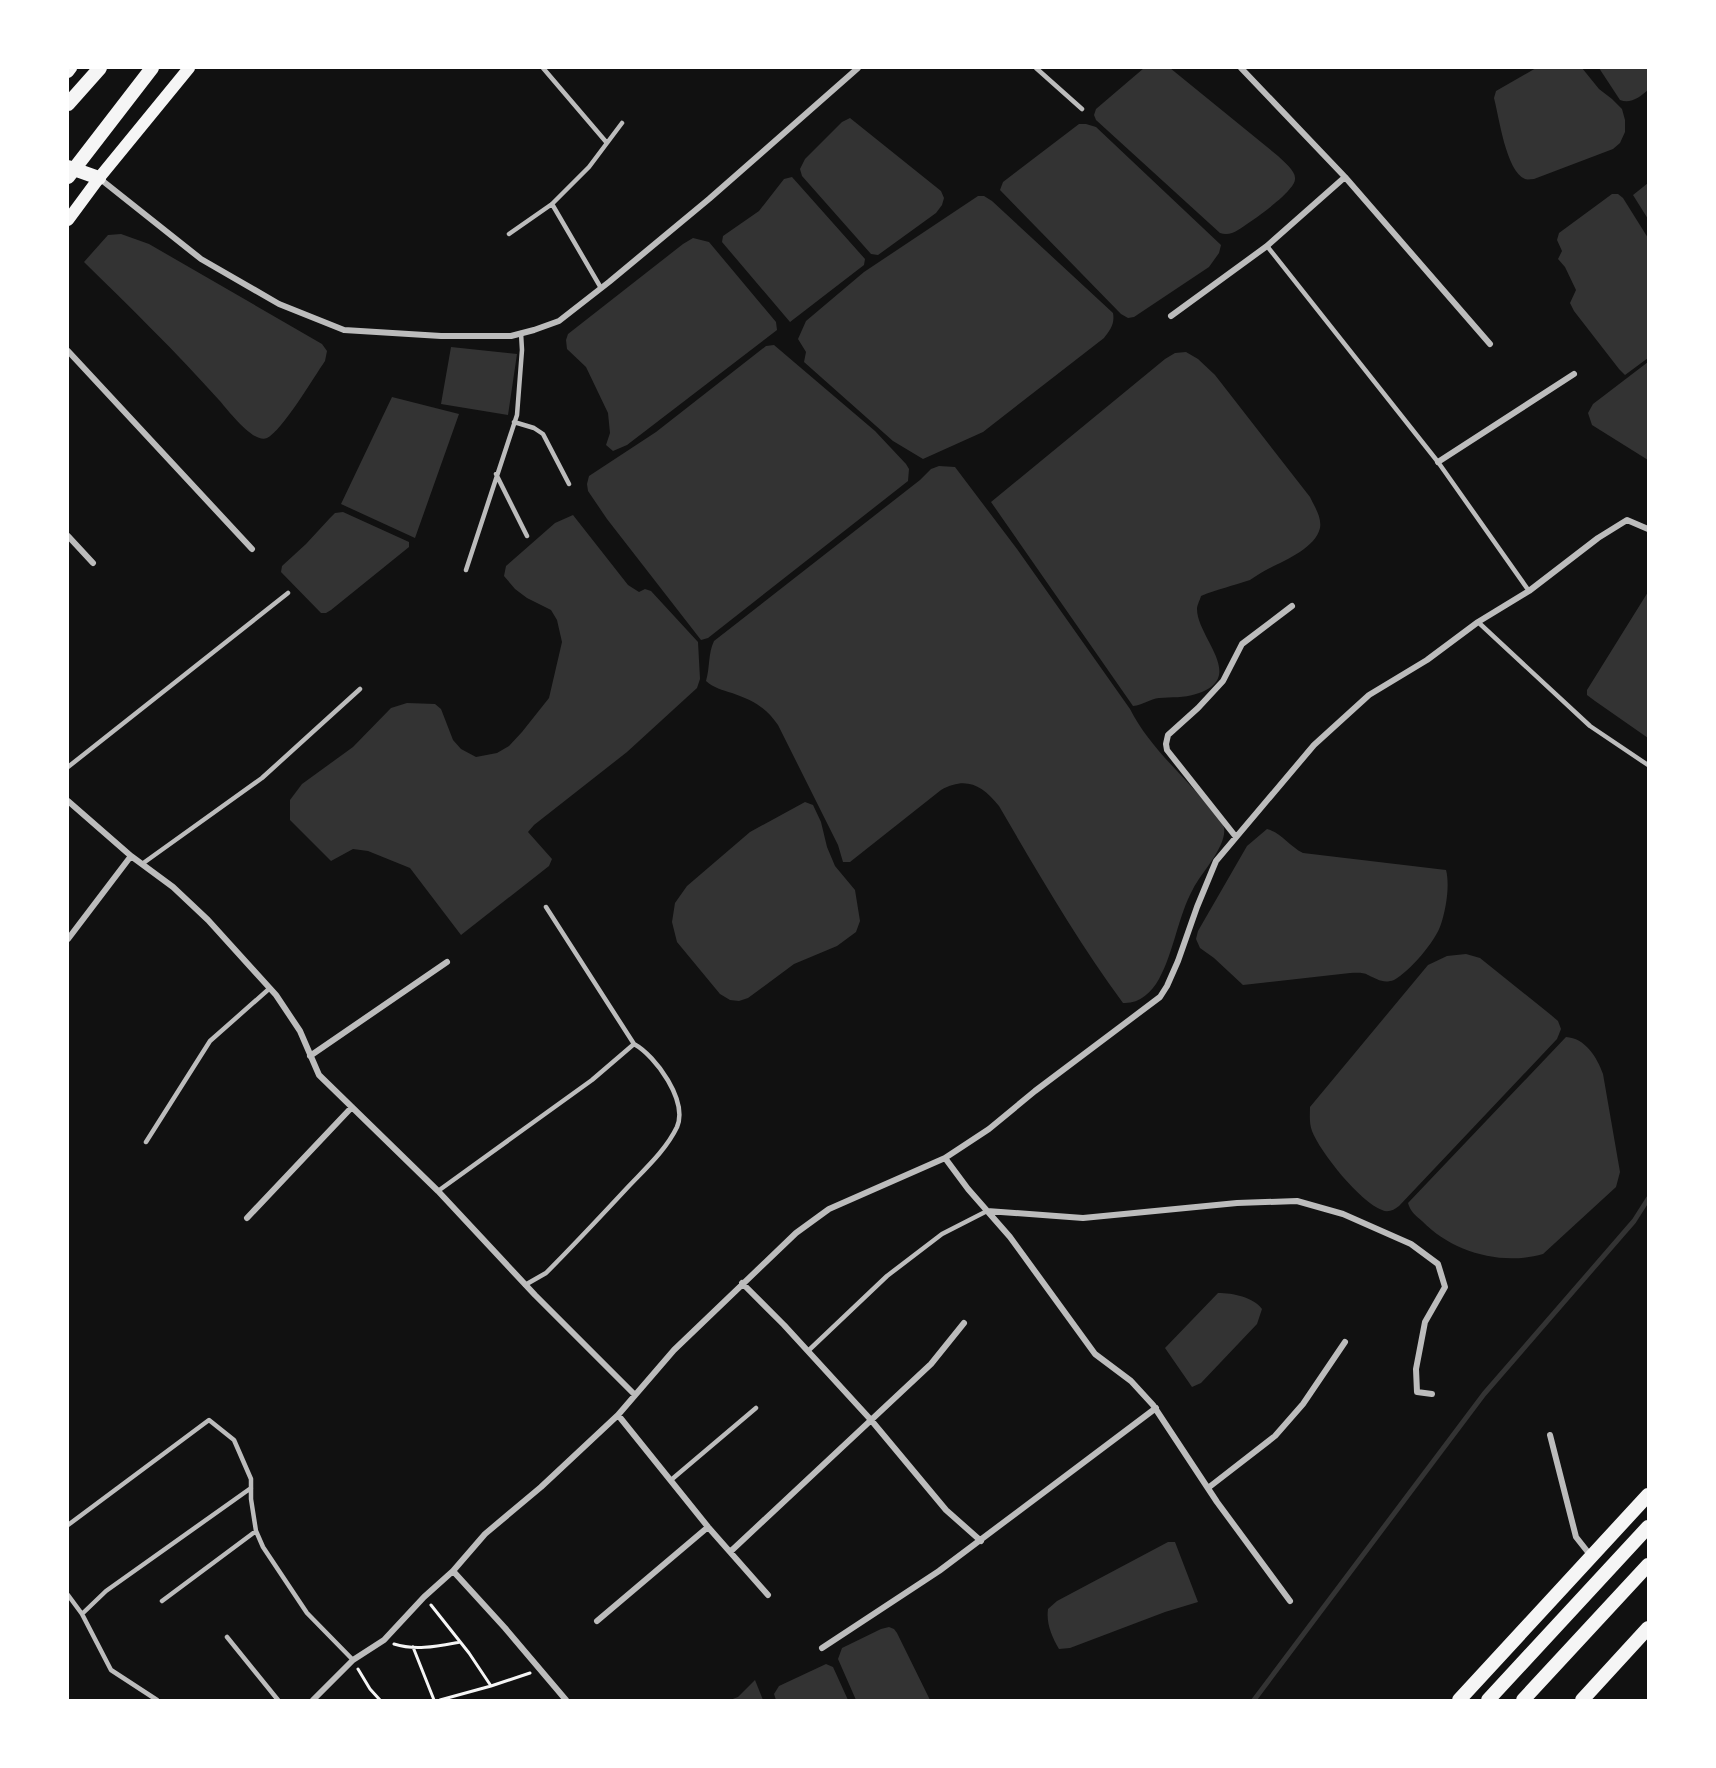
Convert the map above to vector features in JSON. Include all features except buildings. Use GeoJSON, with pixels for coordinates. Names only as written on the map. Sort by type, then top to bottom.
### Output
{"type":"FeatureCollection","features":[{"type":"Feature","properties":{"kind":"main road"},"geometry":{"type":"LineString","coordinates":[[68,72],[71,68]]}},
{"type":"Feature","properties":{"kind":"main road"},"geometry":{"type":"LineString","coordinates":[[68,104],[100,68]]}},
{"type":"Feature","properties":{"kind":"main road"},"geometry":{"type":"LineString","coordinates":[[99,178],[69,171],[152,68]]}},
{"type":"Feature","properties":{"kind":"main road"},"geometry":{"type":"LineString","coordinates":[[68,220],[99,178],[189,68]]}},
{"type":"Feature","properties":{"kind":"main road"},"geometry":{"type":"LineString","coordinates":[[1459,1701],[1648,1495]]}},
{"type":"Feature","properties":{"kind":"main road"},"geometry":{"type":"LineString","coordinates":[[1488,1701],[1648,1527]]}},
{"type":"Feature","properties":{"kind":"main road"},"geometry":{"type":"LineString","coordinates":[[1523,1701],[1648,1565]]}},
{"type":"Feature","properties":{"kind":"main road"},"geometry":{"type":"LineString","coordinates":[[1582,1701],[1648,1628]]}},
{"type":"Feature","properties":{"kind":"street"},"geometry":{"type":"LineString","coordinates":[[99,178],[201,258],[279,304],[344,330],[441,336],[511,336],[559,321],[709,199],[858,68]]}},
{"type":"Feature","properties":{"kind":"street"},"geometry":{"type":"LineString","coordinates":[[1241,68],[1345,177],[1490,344]]}},
{"type":"Feature","properties":{"kind":"street"},"geometry":{"type":"LineString","coordinates":[[1171,316],[1267,246],[1345,177]]}},
{"type":"Feature","properties":{"kind":"street"},"geometry":{"type":"LineString","coordinates":[[68,351],[252,549]]}},
{"type":"Feature","properties":{"kind":"street"},"geometry":{"type":"LineString","coordinates":[[1438,462],[1574,374]]}},
{"type":"Feature","properties":{"kind":"street"},"geometry":{"type":"LineString","coordinates":[[313,1701],[353,1660],[384,1640],[424,1597],[453,1571],[485,1534],[534,1494],[618,1415],[674,1350],[796,1233],[829,1209],[945,1158],[989,1129],[1035,1091],[1160,997],[1178,962],[1216,861],[1314,745],[1370,695],[1427,660],[1478,622],[1529,591],[1598,538],[1627,520],[1648,529]]}},
{"type":"Feature","properties":{"kind":"street"},"geometry":{"type":"LineString","coordinates":[[68,536],[93,563]]}},
{"type":"Feature","properties":{"kind":"street"},"geometry":{"type":"LineString","coordinates":[[1236,837],[1167,750],[1168,735],[1223,681],[1242,644],[1292,606]]}},
{"type":"Feature","properties":{"kind":"street"},"geometry":{"type":"LineString","coordinates":[[68,801],[131,856],[173,887],[208,920],[270,988],[300,1031],[319,1075],[438,1191],[525,1285],[634,1394]]}},
{"type":"Feature","properties":{"kind":"street"},"geometry":{"type":"LineString","coordinates":[[68,939],[131,856]]}},
{"type":"Feature","properties":{"kind":"street"},"geometry":{"type":"LineString","coordinates":[[310,1056],[447,962]]}},
{"type":"Feature","properties":{"kind":"street"},"geometry":{"type":"LineString","coordinates":[[247,1218],[352,1107]]}},
{"type":"Feature","properties":{"kind":"street"},"geometry":{"type":"LineString","coordinates":[[945,1158],[1010,1237],[1095,1354],[1131,1381],[1156,1408],[1208,1488],[1290,1600]]}},
{"type":"Feature","properties":{"kind":"street"},"geometry":{"type":"LineString","coordinates":[[987,1211],[1083,1218],[1237,1203],[1298,1201],[1343,1214],[1411,1244],[1438,1264],[1445,1287],[1425,1322],[1416,1369],[1417,1392],[1432,1394]]}},
{"type":"Feature","properties":{"kind":"street"},"geometry":{"type":"LineString","coordinates":[[742,1283],[871,1420],[945,1510],[981,1542]]}},
{"type":"Feature","properties":{"kind":"street"},"geometry":{"type":"LineString","coordinates":[[730,1552],[931,1364],[964,1323]]}},
{"type":"Feature","properties":{"kind":"street"},"geometry":{"type":"LineString","coordinates":[[1208,1488],[1275,1436],[1303,1404],[1346,1342]]}},
{"type":"Feature","properties":{"kind":"street"},"geometry":{"type":"LineString","coordinates":[[822,1648],[981,1542],[1156,1408]]}},
{"type":"Feature","properties":{"kind":"street"},"geometry":{"type":"LineString","coordinates":[[618,1415],[708,1527],[768,1595]]}},
{"type":"Feature","properties":{"kind":"street"},"geometry":{"type":"LineString","coordinates":[[1550,1435],[1576,1537],[1591,1557]]}},
{"type":"Feature","properties":{"kind":"street"},"geometry":{"type":"LineString","coordinates":[[597,1621],[708,1527]]}},
{"type":"Feature","properties":{"kind":"street"},"geometry":{"type":"LineString","coordinates":[[453,1571],[566,1701]]}},
{"type":"Feature","properties":{"kind":"lane"},"geometry":{"type":"LineString","coordinates":[[543,68],[606,143]]}},
{"type":"Feature","properties":{"kind":"lane"},"geometry":{"type":"LineString","coordinates":[[1036,68],[1082,109]]}},
{"type":"Feature","properties":{"kind":"lane"},"geometry":{"type":"LineString","coordinates":[[509,234],[552,204],[589,167],[622,123]]}},
{"type":"Feature","properties":{"kind":"lane"},"geometry":{"type":"LineString","coordinates":[[552,204],[601,288]]}},
{"type":"Feature","properties":{"kind":"lane"},"geometry":{"type":"LineString","coordinates":[[1267,246],[1438,462],[1529,591]]}},
{"type":"Feature","properties":{"kind":"lane"},"geometry":{"type":"LineString","coordinates":[[466,570],[517,415],[522,350],[521,333]]}},
{"type":"Feature","properties":{"kind":"lane"},"geometry":{"type":"LineString","coordinates":[[514,422],[534,428],[543,434],[569,484]]}},
{"type":"Feature","properties":{"kind":"lane"},"geometry":{"type":"LineString","coordinates":[[496,474],[527,536]]}},
{"type":"Feature","properties":{"kind":"lane"},"geometry":{"type":"LineString","coordinates":[[68,767],[288,593]]}},
{"type":"Feature","properties":{"kind":"lane"},"geometry":{"type":"LineString","coordinates":[[1478,622],[1590,726],[1648,765]]}},
{"type":"Feature","properties":{"kind":"lane"},"geometry":{"type":"LineString","coordinates":[[142,864],[262,778],[360,689]]}},
{"type":"Feature","properties":{"kind":"lane"},"geometry":{"type":"LineString","coordinates":[[525,1285],[546,1273],[661,1152],[677,1126],[680,1112],[676,1092],[645,1050],[634,1044],[546,907]]}},
{"type":"Feature","properties":{"kind":"lane"},"geometry":{"type":"LineString","coordinates":[[146,1142],[210,1041],[270,988]]}},
{"type":"Feature","properties":{"kind":"lane"},"geometry":{"type":"LineString","coordinates":[[438,1191],[592,1080],[634,1044]]}},
{"type":"Feature","properties":{"kind":"lane"},"geometry":{"type":"LineString","coordinates":[[808,1351],[887,1276],[942,1234],[987,1211]]}},
{"type":"Feature","properties":{"kind":"lane"},"geometry":{"type":"LineString","coordinates":[[670,1480],[756,1408]]}},
{"type":"Feature","properties":{"kind":"lane"},"geometry":{"type":"LineString","coordinates":[[68,1525],[209,1420],[234,1440],[251,1479],[256,1531],[263,1547],[307,1613],[353,1660]]}},
{"type":"Feature","properties":{"kind":"lane"},"geometry":{"type":"LineString","coordinates":[[82,1614],[106,1591],[251,1488]]}},
{"type":"Feature","properties":{"kind":"lane"},"geometry":{"type":"LineString","coordinates":[[162,1601],[256,1531]]}},
{"type":"Feature","properties":{"kind":"lane"},"geometry":{"type":"LineString","coordinates":[[68,1595],[82,1614],[111,1670],[157,1701]]}},
{"type":"Feature","properties":{"kind":"lane"},"geometry":{"type":"LineString","coordinates":[[227,1637],[278,1701]]}},
{"type":"Feature","properties":{"kind":"path"},"geometry":{"type":"LineString","coordinates":[[424,1597],[491,1686]]}},
{"type":"Feature","properties":{"kind":"path"},"geometry":{"type":"LineString","coordinates":[[384,1640],[405,1647],[431,1647],[460,1642]]}},
{"type":"Feature","properties":{"kind":"path"},"geometry":{"type":"LineString","coordinates":[[413,1647],[434,1701]]}},
{"type":"Feature","properties":{"kind":"path"},"geometry":{"type":"LineString","coordinates":[[353,1660],[380,1701]]}},
{"type":"Feature","properties":{"kind":"path"},"geometry":{"type":"LineString","coordinates":[[440,1701],[540,1669]]}},
{"type":"Feature","properties":{"kind":"shaded area"},"geometry":{"type":"Polygon","coordinates":[[[1144,68],[1170,68],[1278,156],[1294,173],[1293,185],[1271,207],[1252,221],[1229,234],[1220,233],[1096,120],[1094,115],[1096,109],[1144,68]]]}},
{"type":"Feature","properties":{"kind":"shaded area"},"geometry":{"type":"Polygon","coordinates":[[[1536,68],[1582,68],[1599,89],[1622,109],[1625,132],[1620,143],[1613,149],[1534,179],[1526,179],[1518,174],[1508,155],[1494,98],[1496,91],[1536,68]]]}},
{"type":"Feature","properties":{"kind":"shaded area"},"geometry":{"type":"Polygon","coordinates":[[[1599,68],[1648,68],[1648,90],[1632,100],[1620,100],[1599,68]]]}},
{"type":"Feature","properties":{"kind":"shaded area"},"geometry":{"type":"Polygon","coordinates":[[[850,118],[941,191],[944,198],[936,213],[878,255],[871,254],[802,176],[800,169],[805,159],[842,122],[850,118]]]}},
{"type":"Feature","properties":{"kind":"shaded area"},"geometry":{"type":"Polygon","coordinates":[[[1079,124],[1096,127],[1221,245],[1219,253],[1209,267],[1134,317],[1128,318],[1121,314],[1000,190],[1003,182],[1079,124]]]}},
{"type":"Feature","properties":{"kind":"shaded area"},"geometry":{"type":"Polygon","coordinates":[[[792,177],[865,259],[864,265],[790,322],[722,242],[723,236],[759,211],[784,179],[792,177]]]}},
{"type":"Feature","properties":{"kind":"shaded area"},"geometry":{"type":"Polygon","coordinates":[[[1648,183],[1648,219],[1633,195],[1648,183]]]}},
{"type":"Feature","properties":{"kind":"shaded area"},"geometry":{"type":"Polygon","coordinates":[[[1612,194],[1618,194],[1623,198],[1648,238],[1648,358],[1625,375],[1574,311],[1570,303],[1576,290],[1565,267],[1558,259],[1562,251],[1557,240],[1559,233],[1612,194]]]}},
{"type":"Feature","properties":{"kind":"shaded area"},"geometry":{"type":"Polygon","coordinates":[[[978,196],[984,196],[992,201],[1113,313],[1113,324],[1104,338],[983,432],[923,459],[893,441],[804,362],[806,352],[798,339],[806,321],[864,272],[978,196]]]}},
{"type":"Feature","properties":{"kind":"shaded area"},"geometry":{"type":"Polygon","coordinates":[[[121,234],[149,244],[322,344],[327,351],[325,361],[289,415],[267,438],[255,436],[241,425],[170,347],[84,262],[108,235],[121,234]]]}},
{"type":"Feature","properties":{"kind":"shaded area"},"geometry":{"type":"Polygon","coordinates":[[[693,238],[709,242],[776,322],[777,330],[627,445],[613,451],[606,445],[610,433],[608,413],[586,367],[567,349],[568,334],[693,238]]]}},
{"type":"Feature","properties":{"kind":"shaded area"},"geometry":{"type":"Polygon","coordinates":[[[774,345],[875,431],[906,464],[909,469],[908,481],[708,638],[701,640],[607,519],[588,491],[587,484],[589,476],[656,432],[766,346],[774,345]]]}},
{"type":"Feature","properties":{"kind":"shaded area"},"geometry":{"type":"Polygon","coordinates":[[[451,347],[517,354],[508,415],[441,404],[451,347]]]}},
{"type":"Feature","properties":{"kind":"shaded area"},"geometry":{"type":"Polygon","coordinates":[[[1186,352],[1198,359],[1215,375],[1310,497],[1319,516],[1320,528],[1312,542],[1289,558],[1250,580],[1201,596],[1197,606],[1199,620],[1216,656],[1219,668],[1218,678],[1211,687],[1196,694],[1156,699],[1133,706],[991,502],[1165,359],[1175,353],[1186,352]]]}},
{"type":"Feature","properties":{"kind":"shaded area"},"geometry":{"type":"Polygon","coordinates":[[[1648,362],[1648,460],[1592,425],[1588,413],[1593,404],[1648,362]]]}},
{"type":"Feature","properties":{"kind":"shaded area"},"geometry":{"type":"Polygon","coordinates":[[[392,397],[459,414],[415,538],[341,504],[392,397]]]}},
{"type":"Feature","properties":{"kind":"shaded area"},"geometry":{"type":"Polygon","coordinates":[[[939,466],[955,467],[1017,549],[1137,722],[1223,825],[1222,843],[1188,900],[1169,957],[1159,979],[1148,993],[1134,1002],[1123,1003],[1058,906],[999,806],[980,788],[966,783],[941,790],[850,862],[843,862],[838,845],[778,725],[752,701],[706,681],[714,641],[931,469],[939,466]]]}},
{"type":"Feature","properties":{"kind":"shaded area"},"geometry":{"type":"Polygon","coordinates":[[[343,512],[409,542],[409,547],[331,610],[321,613],[281,572],[282,566],[335,513],[343,512]]]}},
{"type":"Feature","properties":{"kind":"shaded area"},"geometry":{"type":"Polygon","coordinates":[[[573,515],[628,585],[639,592],[645,589],[651,591],[698,642],[700,679],[697,688],[627,752],[534,825],[528,832],[552,859],[549,866],[461,935],[410,868],[368,851],[353,849],[331,861],[290,820],[290,800],[302,784],[353,747],[391,708],[407,703],[435,704],[441,709],[453,740],[461,749],[476,757],[497,753],[509,746],[549,698],[562,642],[557,620],[551,610],[515,589],[504,576],[506,566],[555,523],[573,515]]]}},
{"type":"Feature","properties":{"kind":"shaded area"},"geometry":{"type":"Polygon","coordinates":[[[1648,592],[1648,738],[1587,695],[1587,690],[1648,592]]]}},
{"type":"Feature","properties":{"kind":"shaded area"},"geometry":{"type":"Polygon","coordinates":[[[805,802],[813,805],[821,822],[827,847],[835,866],[855,890],[860,921],[856,932],[837,946],[794,964],[748,998],[739,1001],[730,1000],[720,994],[677,942],[672,922],[675,903],[687,886],[750,832],[805,802]]]}},
{"type":"Feature","properties":{"kind":"shaded area"},"geometry":{"type":"Polygon","coordinates":[[[1267,829],[1277,833],[1303,853],[1446,870],[1448,883],[1446,904],[1434,939],[1407,970],[1390,981],[1380,981],[1364,973],[1350,973],[1243,985],[1200,948],[1196,939],[1198,931],[1247,846],[1267,829]]]}},
{"type":"Feature","properties":{"kind":"shaded area"},"geometry":{"type":"Polygon","coordinates":[[[1466,954],[1480,958],[1558,1021],[1561,1029],[1557,1039],[1399,1206],[1391,1211],[1384,1211],[1352,1187],[1323,1151],[1311,1128],[1310,1107],[1428,965],[1447,956],[1466,954]]]}},
{"type":"Feature","properties":{"kind":"shaded area"},"geometry":{"type":"Polygon","coordinates":[[[1566,1037],[1579,1041],[1589,1050],[1603,1074],[1620,1172],[1616,1187],[1543,1254],[1511,1258],[1494,1257],[1478,1254],[1448,1241],[1415,1215],[1408,1203],[1566,1037]]]}},
{"type":"Feature","properties":{"kind":"shaded area"},"geometry":{"type":"Polygon","coordinates":[[[1218,1293],[1242,1296],[1253,1301],[1262,1309],[1257,1324],[1201,1383],[1192,1387],[1165,1348],[1218,1293]]]}},
{"type":"Feature","properties":{"kind":"shaded area"},"geometry":{"type":"Polygon","coordinates":[[[1168,1542],[1175,1542],[1198,1602],[1070,1648],[1059,1649],[1050,1630],[1048,1609],[1057,1601],[1168,1542]]]}},
{"type":"Feature","properties":{"kind":"shaded area"},"geometry":{"type":"Polygon","coordinates":[[[889,1627],[897,1633],[930,1700],[856,1700],[838,1659],[842,1648],[889,1627]]]}},
{"type":"Feature","properties":{"kind":"shaded area"},"geometry":{"type":"Polygon","coordinates":[[[826,1664],[833,1667],[848,1700],[776,1700],[774,1694],[779,1686],[826,1664]]]}},
{"type":"Feature","properties":{"kind":"shaded area"},"geometry":{"type":"Polygon","coordinates":[[[755,1680],[763,1700],[730,1700],[738,1697],[755,1680]]]}},
{"type":"Feature","properties":{"kind":"waterway"},"geometry":{"type":"LineString","coordinates":[[1254,1700],[1484,1394],[1634,1221],[1648,1199]]}}]}
